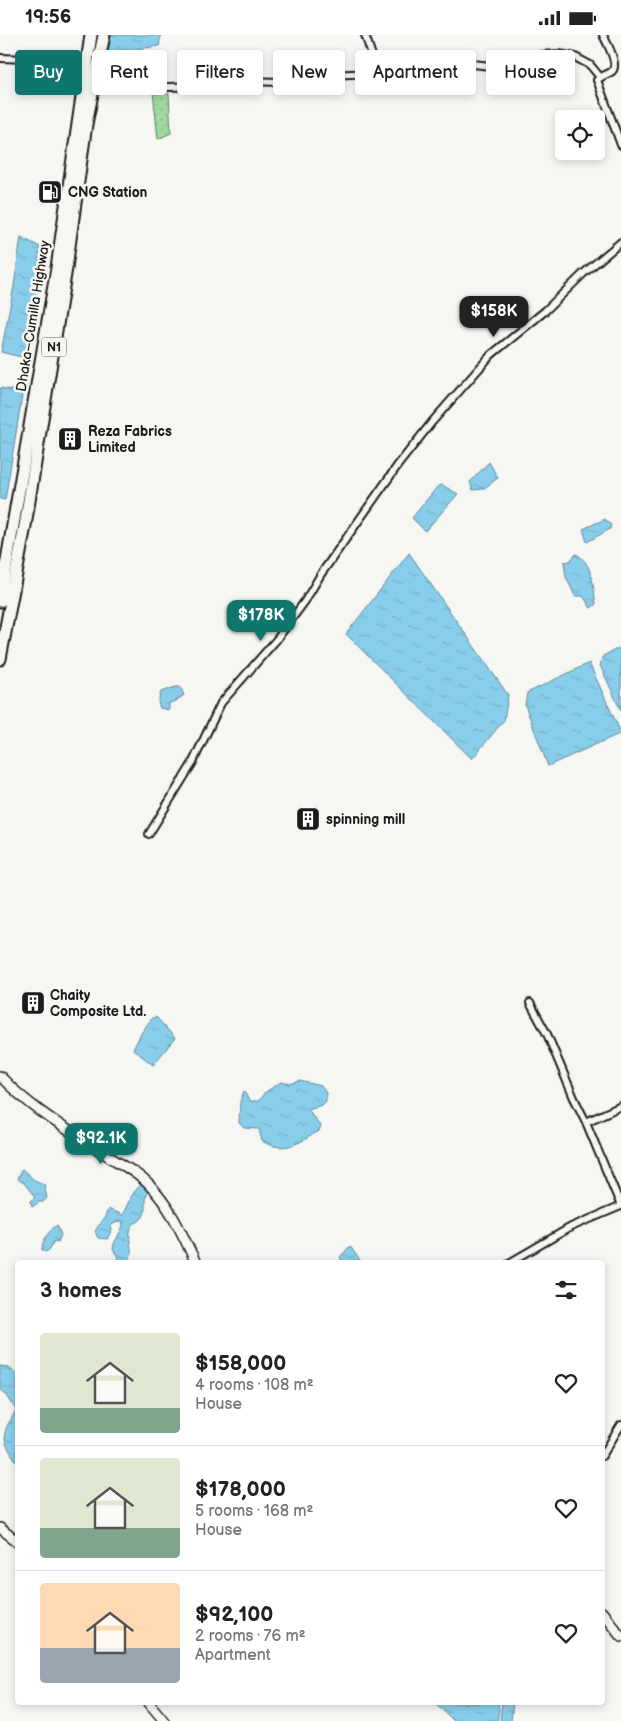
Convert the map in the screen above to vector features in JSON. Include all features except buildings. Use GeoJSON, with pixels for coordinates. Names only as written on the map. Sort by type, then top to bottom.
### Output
{"type":"FeatureCollection","features":[{"type":"Feature","properties":{"kind":"highway","name":"Dhaka–Cumilla Highway"},"geometry":{"type":"LineString","coordinates":[[0,659],[25,527],[66,268],[86,124],[91,35]]}},
{"type":"Feature","properties":{"kind":"highway","name":"Dhaka–Cumilla Highway"},"geometry":{"type":"LineString","coordinates":[[0,601],[89,81],[104,35]]}},
{"type":"Feature","properties":{"kind":"street"},"geometry":{"type":"LineString","coordinates":[[365,35],[370,50]]}},
{"type":"Feature","properties":{"kind":"street"},"geometry":{"type":"LineString","coordinates":[[603,35],[615,62],[614,69],[597,80],[621,145]]}},
{"type":"Feature","properties":{"kind":"street"},"geometry":{"type":"LineString","coordinates":[[476,64],[490,66],[542,55],[559,54],[576,57],[590,65],[600,77]]}},
{"type":"Feature","properties":{"kind":"street"},"geometry":{"type":"LineString","coordinates":[[0,58],[27,59],[56,64],[89,81],[125,86],[222,85],[246,81],[280,83],[300,77],[355,74]]}},
{"type":"Feature","properties":{"kind":"street"},"geometry":{"type":"LineString","coordinates":[[149,834],[192,764],[222,703],[277,639],[398,465],[491,355],[545,311],[584,273],[621,242]]}},
{"type":"Feature","properties":{"kind":"street"},"geometry":{"type":"LineString","coordinates":[[514,1260],[571,1227],[621,1206],[547,1034],[530,1003]]}},
{"type":"Feature","properties":{"kind":"street"},"geometry":{"type":"LineString","coordinates":[[0,1076],[16,1093],[43,1113],[150,1185],[167,1206],[194,1260]]}},
{"type":"Feature","properties":{"kind":"street"},"geometry":{"type":"LineString","coordinates":[[586,1122],[621,1106]]}},
{"type":"Feature","properties":{"kind":"street"},"geometry":{"type":"LineString","coordinates":[[605,1451],[621,1425]]}},
{"type":"Feature","properties":{"kind":"street"},"geometry":{"type":"LineString","coordinates":[[0,1528],[15,1540]]}},
{"type":"Feature","properties":{"kind":"street"},"geometry":{"type":"LineString","coordinates":[[605,1615],[621,1636]]}},
{"type":"Feature","properties":{"kind":"street"},"geometry":{"type":"LineString","coordinates":[[151,1705],[164,1721]]}},
{"type":"Feature","properties":{"kind":"green space"},"geometry":{"type":"Polygon","coordinates":[[[169,94],[171,133],[158,139],[153,95],[169,94]]]}},
{"type":"Feature","properties":{"kind":"water"},"geometry":{"type":"Polygon","coordinates":[[[110,35],[161,35],[159,46],[130,50],[108,50],[110,35]]]}},
{"type":"Feature","properties":{"kind":"water"},"geometry":{"type":"Polygon","coordinates":[[[21,237],[40,247],[36,293],[25,358],[1,352],[21,237]]]}},
{"type":"Feature","properties":{"kind":"water"},"geometry":{"type":"Polygon","coordinates":[[[0,388],[17,391],[22,396],[5,500],[0,499],[0,388]]]}},
{"type":"Feature","properties":{"kind":"water"},"geometry":{"type":"Polygon","coordinates":[[[489,462],[498,478],[483,489],[473,490],[470,482],[489,462]]]}},
{"type":"Feature","properties":{"kind":"water"},"geometry":{"type":"Polygon","coordinates":[[[442,485],[458,494],[425,531],[412,518],[437,487],[442,485]]]}},
{"type":"Feature","properties":{"kind":"water"},"geometry":{"type":"Polygon","coordinates":[[[605,519],[611,525],[610,529],[587,542],[583,529],[605,519]]]}},
{"type":"Feature","properties":{"kind":"water"},"geometry":{"type":"Polygon","coordinates":[[[409,553],[508,695],[504,720],[472,759],[346,634],[409,553]]]}},
{"type":"Feature","properties":{"kind":"water"},"geometry":{"type":"Polygon","coordinates":[[[576,554],[586,563],[593,583],[596,604],[591,608],[583,596],[575,596],[566,577],[564,562],[570,561],[576,554]]]}},
{"type":"Feature","properties":{"kind":"water"},"geometry":{"type":"Polygon","coordinates":[[[621,647],[621,711],[600,665],[603,656],[621,647]]]}},
{"type":"Feature","properties":{"kind":"water"},"geometry":{"type":"Polygon","coordinates":[[[589,663],[621,733],[548,766],[525,705],[527,693],[589,663]]]}},
{"type":"Feature","properties":{"kind":"water"},"geometry":{"type":"Polygon","coordinates":[[[180,687],[184,695],[176,701],[169,703],[169,710],[160,708],[158,702],[161,692],[180,687]]]}},
{"type":"Feature","properties":{"kind":"water"},"geometry":{"type":"Polygon","coordinates":[[[156,1017],[175,1038],[153,1065],[133,1049],[152,1018],[156,1017]]]}},
{"type":"Feature","properties":{"kind":"water"},"geometry":{"type":"Polygon","coordinates":[[[300,1081],[321,1086],[326,1093],[326,1101],[322,1105],[308,1109],[321,1127],[319,1131],[298,1143],[277,1147],[262,1141],[259,1129],[244,1128],[239,1123],[240,1102],[244,1091],[249,1101],[259,1101],[264,1093],[281,1082],[290,1084],[300,1081]]]}},
{"type":"Feature","properties":{"kind":"water"},"geometry":{"type":"Polygon","coordinates":[[[22,1169],[34,1180],[44,1184],[47,1198],[32,1207],[31,1201],[35,1197],[24,1183],[17,1179],[22,1169]]]}},
{"type":"Feature","properties":{"kind":"water"},"geometry":{"type":"Polygon","coordinates":[[[143,1184],[147,1188],[144,1215],[133,1225],[130,1231],[130,1258],[128,1260],[117,1260],[119,1258],[113,1250],[123,1226],[122,1220],[111,1225],[112,1230],[107,1239],[98,1238],[95,1231],[108,1209],[122,1215],[139,1187],[143,1184]]]}},
{"type":"Feature","properties":{"kind":"water"},"geometry":{"type":"Polygon","coordinates":[[[57,1225],[61,1235],[58,1242],[54,1241],[46,1252],[42,1250],[43,1243],[49,1232],[57,1225]]]}},
{"type":"Feature","properties":{"kind":"water"},"geometry":{"type":"Polygon","coordinates":[[[350,1246],[360,1260],[342,1260],[340,1257],[350,1246]]]}},
{"type":"Feature","properties":{"kind":"water"},"geometry":{"type":"Polygon","coordinates":[[[0,1366],[8,1367],[15,1372],[15,1408],[6,1394],[0,1389],[0,1366]]]}},
{"type":"Feature","properties":{"kind":"water"},"geometry":{"type":"Polygon","coordinates":[[[15,1412],[15,1459],[5,1438],[6,1429],[15,1412]]]}},
{"type":"Feature","properties":{"kind":"water"},"geometry":{"type":"Polygon","coordinates":[[[437,1705],[498,1705],[497,1721],[454,1721],[437,1705]]]}},
{"type":"Feature","properties":{"kind":"water"},"geometry":{"type":"Polygon","coordinates":[[[502,1705],[513,1705],[511,1721],[500,1721],[502,1705]]]}},
{"type":"Feature","properties":{"kind":"place","name":"CNG Station"},"geometry":{"type":"Point","coordinates":[50,192]}},
{"type":"Feature","properties":{"kind":"place","name":"Reza Fabrics Limited"},"geometry":{"type":"Point","coordinates":[70,439]}},
{"type":"Feature","properties":{"kind":"place","name":"spinning mill"},"geometry":{"type":"Point","coordinates":[308,819]}},
{"type":"Feature","properties":{"kind":"place","name":"Chaity Composite Ltd."},"geometry":{"type":"Point","coordinates":[33,1003]}}]}
